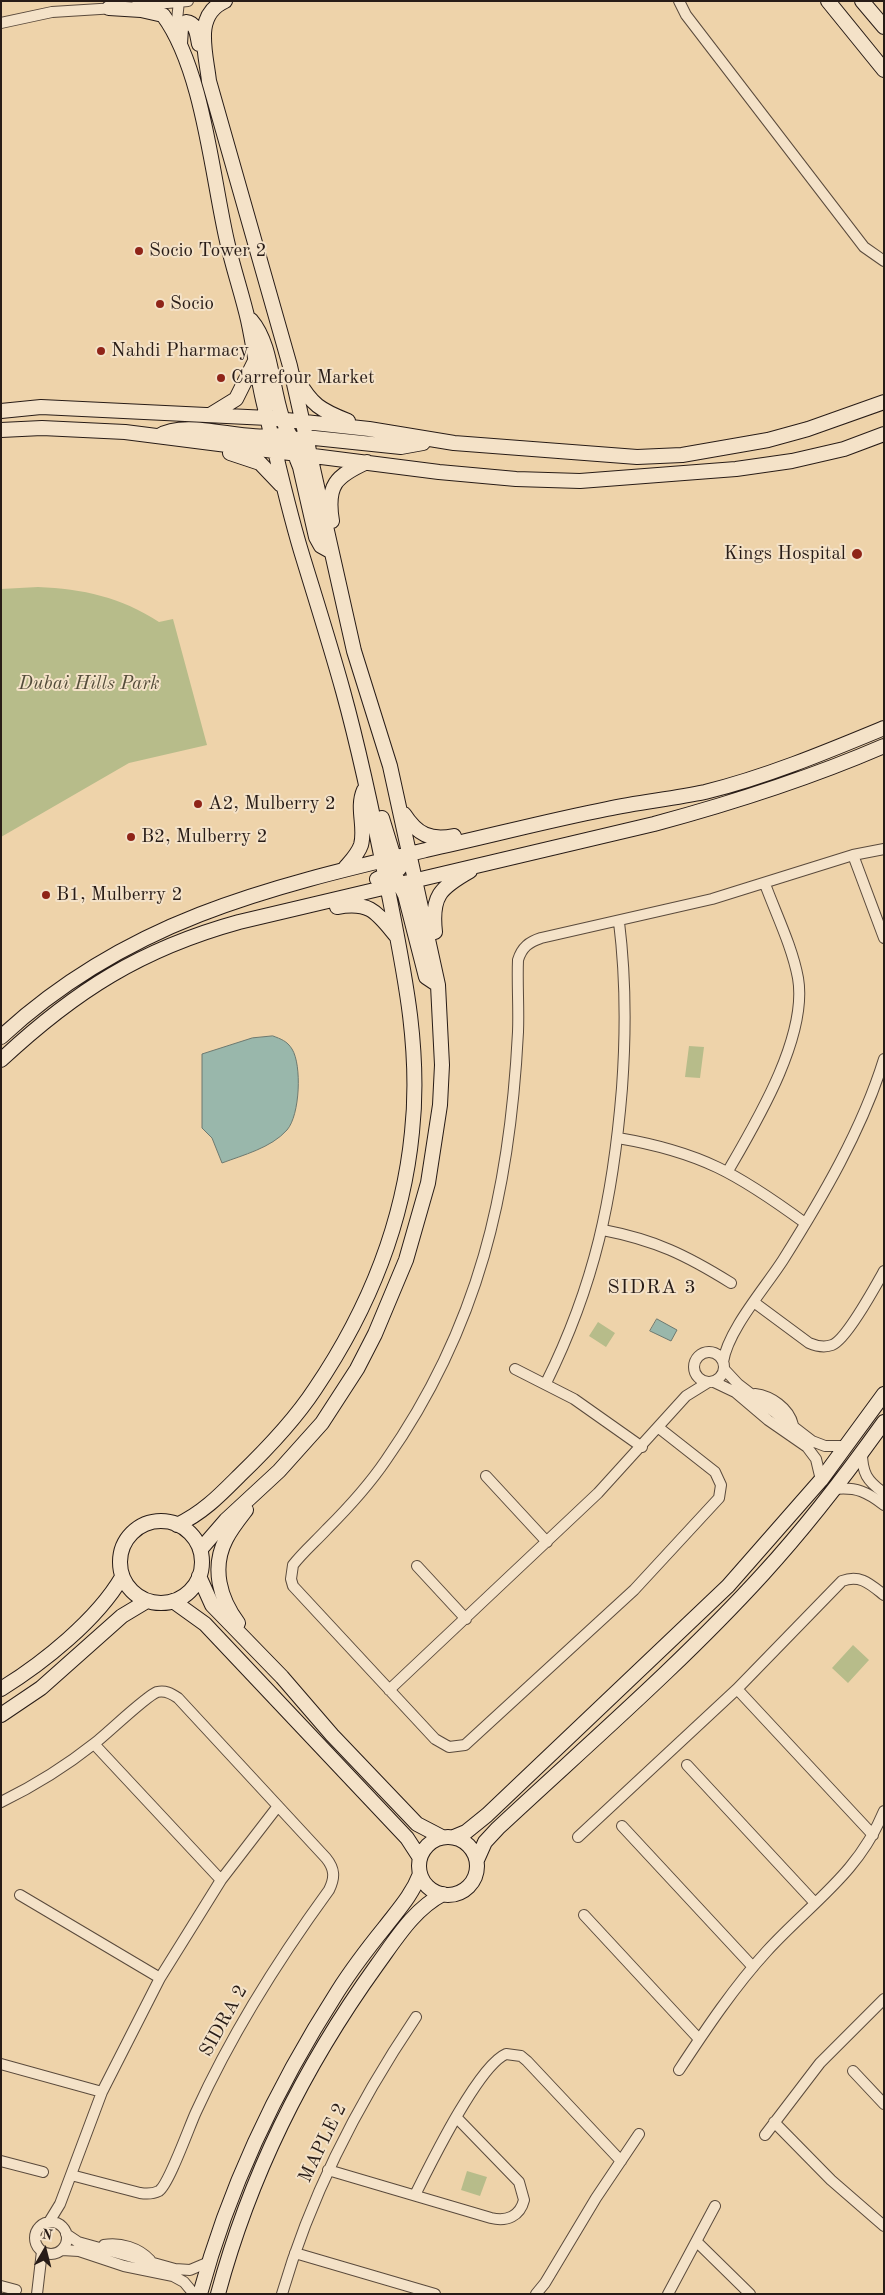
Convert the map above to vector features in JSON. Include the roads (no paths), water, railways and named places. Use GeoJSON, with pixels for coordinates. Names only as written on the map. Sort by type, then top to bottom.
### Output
{"type":"FeatureCollection","features":[{"type":"Feature","properties":{"kind":"street"},"geometry":{"type":"LineString","coordinates":[[1,23],[52,12],[188,1]]}},
{"type":"Feature","properties":{"kind":"street"},"geometry":{"type":"LineString","coordinates":[[209,80],[204,41],[205,22],[216,5],[226,1]]}},
{"type":"Feature","properties":{"kind":"street"},"geometry":{"type":"LineString","coordinates":[[670,1],[686,15]]}},
{"type":"Feature","properties":{"kind":"street"},"geometry":{"type":"LineString","coordinates":[[679,1],[686,15],[864,247],[884,261]]}},
{"type":"Feature","properties":{"kind":"street"},"geometry":{"type":"LineString","coordinates":[[828,1],[884,70]]}},
{"type":"Feature","properties":{"kind":"street"},"geometry":{"type":"LineString","coordinates":[[179,2],[177,20],[180,46]]}},
{"type":"Feature","properties":{"kind":"street"},"geometry":{"type":"LineString","coordinates":[[109,8],[141,10],[163,15],[180,46],[195,91],[212,161],[226,238],[247,316],[268,418],[309,454],[516,479],[611,480],[736,469],[792,461],[844,450],[884,434]]}},
{"type":"Feature","properties":{"kind":"street"},"geometry":{"type":"LineString","coordinates":[[872,9],[884,27]]}},
{"type":"Feature","properties":{"kind":"street"},"geometry":{"type":"LineString","coordinates":[[180,46],[181,28],[183,24],[190,22],[195,26],[290,366],[301,420]]}},
{"type":"Feature","properties":{"kind":"street"},"geometry":{"type":"LineString","coordinates":[[247,316],[256,325],[261,336],[316,537],[321,546],[330,551]]}},
{"type":"Feature","properties":{"kind":"street"},"geometry":{"type":"LineString","coordinates":[[210,415],[236,399],[255,361]]}},
{"type":"Feature","properties":{"kind":"street"},"geometry":{"type":"LineString","coordinates":[[290,366],[307,396],[319,408],[369,429]]}},
{"type":"Feature","properties":{"kind":"street"},"geometry":{"type":"LineString","coordinates":[[301,420],[431,440],[592,455],[637,456],[682,454],[768,440],[816,427],[884,402]]}},
{"type":"Feature","properties":{"kind":"street"},"geometry":{"type":"LineString","coordinates":[[1,411],[41,407],[268,418]]}},
{"type":"Feature","properties":{"kind":"street"},"geometry":{"type":"LineString","coordinates":[[276,450],[301,420]]}},
{"type":"Feature","properties":{"kind":"street"},"geometry":{"type":"LineString","coordinates":[[1,430],[83,429],[276,450]]}},
{"type":"Feature","properties":{"kind":"street"},"geometry":{"type":"LineString","coordinates":[[158,436],[177,429],[288,436],[401,447],[431,440]]}},
{"type":"Feature","properties":{"kind":"street"},"geometry":{"type":"LineString","coordinates":[[276,450],[288,436]]}},
{"type":"Feature","properties":{"kind":"street"},"geometry":{"type":"LineString","coordinates":[[208,444],[224,452],[260,463],[284,490]]}},
{"type":"Feature","properties":{"kind":"street"},"geometry":{"type":"LineString","coordinates":[[276,450],[284,490],[329,638],[366,785],[397,871]]}},
{"type":"Feature","properties":{"kind":"street"},"geometry":{"type":"LineString","coordinates":[[177,1525],[209,1506],[266,1449],[303,1407],[346,1340],[384,1258],[397,1217],[405,1177],[414,1102],[413,1030],[398,938],[397,871],[399,807],[380,726],[354,651],[309,454]]}},
{"type":"Feature","properties":{"kind":"street"},"geometry":{"type":"LineString","coordinates":[[330,551],[334,535],[330,507],[332,490],[340,476],[367,462]]}},
{"type":"Feature","properties":{"kind":"street"},"geometry":{"type":"LineString","coordinates":[[399,807],[416,830],[431,838],[446,838],[481,832],[497,834],[604,809],[706,791],[822,753],[884,728]]}},
{"type":"Feature","properties":{"kind":"street"},"geometry":{"type":"LineString","coordinates":[[356,743],[367,758],[426,977],[438,986]]}},
{"type":"Feature","properties":{"kind":"street"},"geometry":{"type":"LineString","coordinates":[[1,1037],[70,980],[115,953],[151,934],[236,900],[345,868],[397,871],[417,880],[486,862],[654,824],[715,808],[838,765],[884,746]]}},
{"type":"Feature","properties":{"kind":"street"},"geometry":{"type":"LineString","coordinates":[[345,868],[361,845],[363,834],[360,802],[366,785]]}},
{"type":"Feature","properties":{"kind":"street"},"geometry":{"type":"LineString","coordinates":[[256,918],[281,902],[397,871],[485,844],[497,834]]}},
{"type":"Feature","properties":{"kind":"street"},"geometry":{"type":"LineString","coordinates":[[659,1428],[716,1472],[721,1492],[715,1504],[634,1590],[464,1745],[457,1748],[441,1744],[298,1592],[291,1579],[291,1572],[298,1559],[358,1496],[409,1425],[446,1357],[473,1293],[493,1227],[506,1160],[518,1032],[518,960],[520,952],[533,941],[619,922],[765,884],[853,855],[884,849]]}},
{"type":"Feature","properties":{"kind":"street"},"geometry":{"type":"LineString","coordinates":[[853,855],[884,938]]}},
{"type":"Feature","properties":{"kind":"street"},"geometry":{"type":"LineString","coordinates":[[431,949],[436,934],[435,903],[440,893],[448,884],[486,862]]}},
{"type":"Feature","properties":{"kind":"street"},"geometry":{"type":"LineString","coordinates":[[1,1060],[65,1004],[111,974],[186,938],[307,905],[397,871]]}},
{"type":"Feature","properties":{"kind":"street"},"geometry":{"type":"LineString","coordinates":[[200,1550],[226,1520],[301,1447],[340,1396],[375,1334],[406,1260],[428,1184],[440,1105],[441,1025],[438,986],[417,880]]}},
{"type":"Feature","properties":{"kind":"street"},"geometry":{"type":"LineString","coordinates":[[728,1171],[780,1068],[797,1023],[799,1002],[798,978],[793,958],[765,884]]}},
{"type":"Feature","properties":{"kind":"street"},"geometry":{"type":"LineString","coordinates":[[307,905],[324,909],[355,904],[367,907],[378,915],[398,938]]}},
{"type":"Feature","properties":{"kind":"street"},"geometry":{"type":"LineString","coordinates":[[546,1383],[580,1307],[603,1230],[618,1138],[626,1021],[625,966],[619,922]]}},
{"type":"Feature","properties":{"kind":"street"},"geometry":{"type":"LineString","coordinates":[[686,1396],[694,1372],[695,1360],[699,1355],[710,1352],[731,1337],[755,1303],[805,1223],[881,1079],[884,1059]]}},
{"type":"Feature","properties":{"kind":"street"},"geometry":{"type":"LineString","coordinates":[[618,1138],[675,1150],[728,1171],[805,1223]]}},
{"type":"Feature","properties":{"kind":"street"},"geometry":{"type":"LineString","coordinates":[[603,1230],[663,1245],[698,1262],[731,1283]]}},
{"type":"Feature","properties":{"kind":"street"},"geometry":{"type":"LineString","coordinates":[[755,1303],[809,1343],[816,1346],[831,1346],[843,1336],[884,1272]]}},
{"type":"Feature","properties":{"kind":"street"},"geometry":{"type":"LineString","coordinates":[[389,1690],[548,1542],[642,1447],[686,1396],[721,1376],[731,1337]]}},
{"type":"Feature","properties":{"kind":"street"},"geometry":{"type":"LineString","coordinates":[[710,1352],[716,1354],[733,1380],[818,1444],[847,1446]]}},
{"type":"Feature","properties":{"kind":"street"},"geometry":{"type":"LineString","coordinates":[[514,1369],[546,1383],[587,1407],[642,1447]]}},
{"type":"Feature","properties":{"kind":"street"},"geometry":{"type":"LineString","coordinates":[[694,1372],[699,1379],[735,1392],[768,1420],[807,1447],[816,1459],[821,1480]]}},
{"type":"Feature","properties":{"kind":"street"},"geometry":{"type":"LineString","coordinates":[[200,2294],[209,2262],[251,2150],[292,2068],[340,1987],[367,1949],[408,1899],[420,1874],[420,1858],[428,1845],[471,1828],[487,1815],[693,1622],[762,1550],[821,1480],[884,1394]]}},
{"type":"Feature","properties":{"kind":"street"},"geometry":{"type":"LineString","coordinates":[[420,1874],[429,1888],[443,1894],[451,1895],[466,1888],[476,1876],[476,1860],[485,1842],[716,1624],[763,1574],[835,1489],[884,1422]]}},
{"type":"Feature","properties":{"kind":"street"},"geometry":{"type":"LineString","coordinates":[[862,1452],[866,1477],[873,1486],[884,1493]]}},
{"type":"Feature","properties":{"kind":"street"},"geometry":{"type":"LineString","coordinates":[[486,1476],[548,1542]]}},
{"type":"Feature","properties":{"kind":"street"},"geometry":{"type":"LineString","coordinates":[[835,1489],[863,1490],[884,1506]]}},
{"type":"Feature","properties":{"kind":"street"},"geometry":{"type":"LineString","coordinates":[[254,1649],[251,1640],[231,1613],[221,1594],[218,1566],[226,1539],[255,1492]]}},
{"type":"Feature","properties":{"kind":"street"},"geometry":{"type":"LineString","coordinates":[[154,1522],[177,1525],[191,1535],[200,1550],[202,1563],[199,1576],[189,1592],[173,1601],[164,1603],[147,1601],[137,1595],[122,1577],[120,1563],[122,1549],[129,1536],[140,1527],[154,1522]]}},
{"type":"Feature","properties":{"kind":"street"},"geometry":{"type":"LineString","coordinates":[[416,1566],[466,1619]]}},
{"type":"Feature","properties":{"kind":"street"},"geometry":{"type":"LineString","coordinates":[[199,1576],[212,1605],[410,1817],[425,1829],[468,1845],[476,1860]]}},
{"type":"Feature","properties":{"kind":"street"},"geometry":{"type":"LineString","coordinates":[[1,1689],[70,1636],[105,1602],[122,1577]]}},
{"type":"Feature","properties":{"kind":"street"},"geometry":{"type":"LineString","coordinates":[[578,1838],[737,1689],[842,1582],[849,1579],[863,1580],[884,1595]]}},
{"type":"Feature","properties":{"kind":"street"},"geometry":{"type":"LineString","coordinates":[[1,1715],[41,1688],[122,1616],[147,1601]]}},
{"type":"Feature","properties":{"kind":"street"},"geometry":{"type":"LineString","coordinates":[[173,1601],[190,1612],[212,1632],[399,1829],[420,1858]]}},
{"type":"Feature","properties":{"kind":"street"},"geometry":{"type":"LineString","coordinates":[[737,1689],[873,1835]]}},
{"type":"Feature","properties":{"kind":"street","name":"SIDRA 2"},"geometry":{"type":"LineString","coordinates":[[1,1802],[55,1772],[94,1744],[155,1692],[164,1691],[171,1693],[278,1806],[331,1864],[334,1877],[332,1884],[269,1977],[241,2024],[202,2097],[166,2184],[150,2194],[71,2175]]}},
{"type":"Feature","properties":{"kind":"street"},"geometry":{"type":"LineString","coordinates":[[94,1744],[221,1880]]}},
{"type":"Feature","properties":{"kind":"street"},"geometry":{"type":"LineString","coordinates":[[687,1765],[816,1903]]}},
{"type":"Feature","properties":{"kind":"street"},"geometry":{"type":"LineString","coordinates":[[194,2294],[184,2282],[173,2276],[124,2266],[79,2250],[42,2251],[38,2247],[35,2236],[39,2227],[49,2222],[64,2195],[102,2092],[160,1978],[221,1880],[278,1806]]}},
{"type":"Feature","properties":{"kind":"street"},"geometry":{"type":"LineString","coordinates":[[679,2070],[699,2039],[753,1967],[842,1879],[873,1835],[884,1811]]}},
{"type":"Feature","properties":{"kind":"street"},"geometry":{"type":"LineString","coordinates":[[622,1826],[753,1967]]}},
{"type":"Feature","properties":{"kind":"street"},"geometry":{"type":"LineString","coordinates":[[218,2294],[249,2197],[266,2156],[306,2076],[354,1997],[413,1918],[426,1904],[443,1894]]}},
{"type":"Feature","properties":{"kind":"street"},"geometry":{"type":"LineString","coordinates":[[20,1895],[160,1978]]}},
{"type":"Feature","properties":{"kind":"street"},"geometry":{"type":"LineString","coordinates":[[584,1915],[699,2039]]}},
{"type":"Feature","properties":{"kind":"street"},"geometry":{"type":"LineString","coordinates":[[765,2135],[836,2044],[884,1998]]}},
{"type":"Feature","properties":{"kind":"street","name":"MAPLE 2"},"geometry":{"type":"LineString","coordinates":[[282,2294],[295,2253],[328,2170],[366,2097],[416,2017]]}},
{"type":"Feature","properties":{"kind":"street"},"geometry":{"type":"LineString","coordinates":[[415,2195],[456,2117],[493,2062],[506,2054],[513,2053],[527,2061],[620,2161]]}},
{"type":"Feature","properties":{"kind":"street"},"geometry":{"type":"LineString","coordinates":[[1,2064],[102,2092]]}},
{"type":"Feature","properties":{"kind":"street"},"geometry":{"type":"LineString","coordinates":[[853,2070],[884,2104]]}},
{"type":"Feature","properties":{"kind":"street"},"geometry":{"type":"LineString","coordinates":[[328,2170],[497,2220],[510,2218],[522,2206],[524,2194],[519,2182],[456,2117]]}},
{"type":"Feature","properties":{"kind":"street"},"geometry":{"type":"LineString","coordinates":[[774,2122],[832,2180],[884,2226]]}},
{"type":"Feature","properties":{"kind":"street"},"geometry":{"type":"LineString","coordinates":[[539,2292],[638,2134]]}},
{"type":"Feature","properties":{"kind":"street"},"geometry":{"type":"LineString","coordinates":[[1,2161],[43,2172]]}},
{"type":"Feature","properties":{"kind":"street"},"geometry":{"type":"LineString","coordinates":[[40,2277],[57,2252],[65,2245],[64,2195]]}},
{"type":"Feature","properties":{"kind":"street"},"geometry":{"type":"LineString","coordinates":[[668,2294],[715,2206]]}},
{"type":"Feature","properties":{"kind":"street"},"geometry":{"type":"LineString","coordinates":[[49,2222],[64,2230],[78,2242],[153,2263],[183,2270],[209,2262]]}},
{"type":"Feature","properties":{"kind":"street"},"geometry":{"type":"LineString","coordinates":[[697,2242],[750,2294]]}},
{"type":"Feature","properties":{"kind":"street"},"geometry":{"type":"LineString","coordinates":[[37,2294],[42,2251]]}},
{"type":"Feature","properties":{"kind":"street"},"geometry":{"type":"LineString","coordinates":[[295,2253],[435,2294]]}},
{"type":"Feature","properties":{"kind":"street"},"geometry":{"type":"LineString","coordinates":[[1,2286],[16,2290]]}},
{"type":"Feature","properties":{"kind":"place","name":"Socio Tower 2"},"geometry":{"type":"Point","coordinates":[139,251]}},
{"type":"Feature","properties":{"kind":"place","name":"Socio"},"geometry":{"type":"Point","coordinates":[160,304]}},
{"type":"Feature","properties":{"kind":"place","name":"Nahdi Pharmacy"},"geometry":{"type":"Point","coordinates":[101,351]}},
{"type":"Feature","properties":{"kind":"place","name":"Carrefour Market"},"geometry":{"type":"Point","coordinates":[221,378]}},
{"type":"Feature","properties":{"kind":"place","name":"Kings Hospital"},"geometry":{"type":"Point","coordinates":[857,554]}},
{"type":"Feature","properties":{"kind":"place","name":"A2, Mulberry 2"},"geometry":{"type":"Point","coordinates":[198,804]}},
{"type":"Feature","properties":{"kind":"place","name":"B2, Mulberry 2"},"geometry":{"type":"Point","coordinates":[131,837]}},
{"type":"Feature","properties":{"kind":"place","name":"B1, Mulberry 2"},"geometry":{"type":"Point","coordinates":[46,895]}},
{"type":"Feature","properties":{"kind":"district","name":"SIDRA 3"},"geometry":{"type":"Point","coordinates":[652,1288]}},
{"type":"Feature","properties":{"kind":"park label","name":"Dubai Hills Park"},"geometry":{"type":"Point","coordinates":[89,684]}}]}
